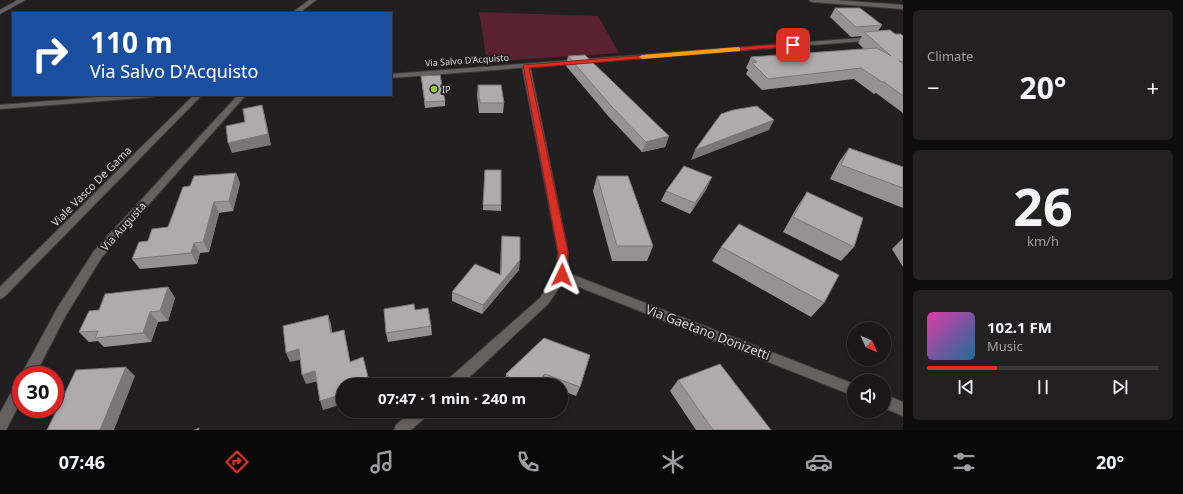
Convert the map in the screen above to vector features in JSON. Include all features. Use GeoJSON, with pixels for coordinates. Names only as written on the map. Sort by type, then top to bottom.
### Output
{"type":"FeatureCollection","features":[{"type":"Feature","properties":{"kind":"street"},"geometry":{"type":"LineString","coordinates":[[0,12],[22,0]]}},
{"type":"Feature","properties":{"kind":"street"},"geometry":{"type":"LineString","coordinates":[[295,12],[313,0]]}},
{"type":"Feature","properties":{"kind":"street"},"geometry":{"type":"LineString","coordinates":[[812,0],[903,7]]}},
{"type":"Feature","properties":{"kind":"street","name":"Via Salvo D'Acquisto"},"geometry":{"type":"LineString","coordinates":[[392,76],[879,38]]}},
{"type":"Feature","properties":{"kind":"street"},"geometry":{"type":"LineString","coordinates":[[459,378],[544,302],[562,275],[563,252],[526,66]]}},
{"type":"Feature","properties":{"kind":"street"},"geometry":{"type":"LineString","coordinates":[[0,107],[140,96]]}},
{"type":"Feature","properties":{"kind":"street","name":"Via Augusta"},"geometry":{"type":"LineString","coordinates":[[33,366],[62,311],[98,254],[241,96]]}},
{"type":"Feature","properties":{"kind":"street","name":"Viale Vasco De Gama"},"geometry":{"type":"LineString","coordinates":[[0,294],[197,97]]}},
{"type":"Feature","properties":{"kind":"street","name":"Via Gaetano Donizetti"},"geometry":{"type":"LineString","coordinates":[[562,275],[847,387]]}},
{"type":"Feature","properties":{"kind":"street"},"geometry":{"type":"LineString","coordinates":[[891,404],[903,409]]}},
{"type":"Feature","properties":{"kind":"street"},"geometry":{"type":"LineString","coordinates":[[0,427],[12,405]]}},
{"type":"Feature","properties":{"kind":"street"},"geometry":{"type":"LineString","coordinates":[[401,430],[414,418]]}},
{"type":"Feature","properties":{"kind":"shaded area"},"geometry":{"type":"Polygon","coordinates":[[[479,12],[598,16],[619,53],[487,62],[479,12]]]}},
{"type":"Feature","properties":{"kind":"building"},"geometry":{"type":"Polygon","coordinates":[[[835,8],[860,8],[882,25],[856,27],[835,8]]]}},
{"type":"Feature","properties":{"kind":"building"},"geometry":{"type":"Polygon","coordinates":[[[890,30],[895,34],[901,34],[903,36],[903,62],[899,61],[903,64],[903,96],[861,68],[768,79],[752,63],[757,62],[751,57],[877,48],[891,56],[864,32],[890,30]]]}},
{"type":"Feature","properties":{"kind":"building"},"geometry":{"type":"Polygon","coordinates":[[[585,55],[669,136],[646,142],[612,107],[568,56],[585,55]]]}},
{"type":"Feature","properties":{"kind":"building"},"geometry":{"type":"Polygon","coordinates":[[[440,75],[445,101],[425,102],[421,76],[440,75]]]}},
{"type":"Feature","properties":{"kind":"building"},"geometry":{"type":"Polygon","coordinates":[[[478,85],[501,85],[504,103],[480,103],[478,85]]]}},
{"type":"Feature","properties":{"kind":"building"},"geometry":{"type":"Polygon","coordinates":[[[262,105],[268,134],[228,143],[226,126],[245,122],[243,109],[262,105]]]}},
{"type":"Feature","properties":{"kind":"building"},"geometry":{"type":"Polygon","coordinates":[[[757,106],[774,120],[695,150],[721,114],[733,110],[757,106]]]}},
{"type":"Feature","properties":{"kind":"building"},"geometry":{"type":"Polygon","coordinates":[[[849,148],[903,167],[903,188],[841,165],[849,148]]]}},
{"type":"Feature","properties":{"kind":"building"},"geometry":{"type":"Polygon","coordinates":[[[684,166],[712,177],[695,203],[666,191],[684,166]]]}},
{"type":"Feature","properties":{"kind":"building"},"geometry":{"type":"Polygon","coordinates":[[[485,170],[501,170],[501,205],[483,205],[485,170]]]}},
{"type":"Feature","properties":{"kind":"building"},"geometry":{"type":"Polygon","coordinates":[[[236,173],[229,201],[214,202],[203,242],[194,243],[191,253],[132,259],[139,242],[148,241],[152,229],[168,227],[183,187],[190,186],[194,176],[236,173]]]}},
{"type":"Feature","properties":{"kind":"building"},"geometry":{"type":"Polygon","coordinates":[[[597,176],[628,176],[653,246],[617,246],[597,176]]]}},
{"type":"Feature","properties":{"kind":"building"},"geometry":{"type":"Polygon","coordinates":[[[807,192],[863,218],[854,247],[793,217],[807,192]]]}},
{"type":"Feature","properties":{"kind":"building"},"geometry":{"type":"Polygon","coordinates":[[[739,224],[839,275],[824,303],[721,247],[739,224]]]}},
{"type":"Feature","properties":{"kind":"building"},"geometry":{"type":"Polygon","coordinates":[[[502,236],[520,237],[520,260],[483,305],[452,292],[475,264],[501,275],[502,236]]]}},
{"type":"Feature","properties":{"kind":"building"},"geometry":{"type":"Polygon","coordinates":[[[168,287],[160,311],[150,312],[143,333],[95,338],[98,331],[79,332],[89,311],[99,310],[105,294],[168,287]]]}},
{"type":"Feature","properties":{"kind":"building"},"geometry":{"type":"Polygon","coordinates":[[[414,304],[415,310],[428,308],[431,326],[386,333],[384,309],[414,304]]]}},
{"type":"Feature","properties":{"kind":"building"},"geometry":{"type":"Polygon","coordinates":[[[328,315],[331,333],[344,330],[350,362],[363,357],[368,378],[336,378],[336,396],[320,401],[315,371],[302,375],[299,349],[286,353],[283,326],[328,315]]]}},
{"type":"Feature","properties":{"kind":"building"},"geometry":{"type":"Polygon","coordinates":[[[544,338],[590,355],[580,387],[568,383],[568,378],[556,378],[545,374],[541,378],[511,378],[506,374],[544,338]]]}},
{"type":"Feature","properties":{"kind":"building"},"geometry":{"type":"Polygon","coordinates":[[[720,364],[771,430],[713,430],[678,380],[720,364]]]}},
{"type":"Feature","properties":{"kind":"building"},"geometry":{"type":"Polygon","coordinates":[[[126,367],[100,430],[47,430],[53,418],[64,418],[64,395],[76,370],[126,367]]]}},
{"type":"Feature","properties":{"kind":"slow traffic"},"geometry":{"type":"LineString","coordinates":[[642,57],[738,49]]}},
{"type":"Feature","properties":{"kind":"place","name":"IP"},"geometry":{"type":"Point","coordinates":[434,89]}},
{"type":"Feature","properties":{"kind":"route"},"geometry":{"type":"LineString","coordinates":[[562,275],[563,252],[526,66],[793,45]]}}]}
